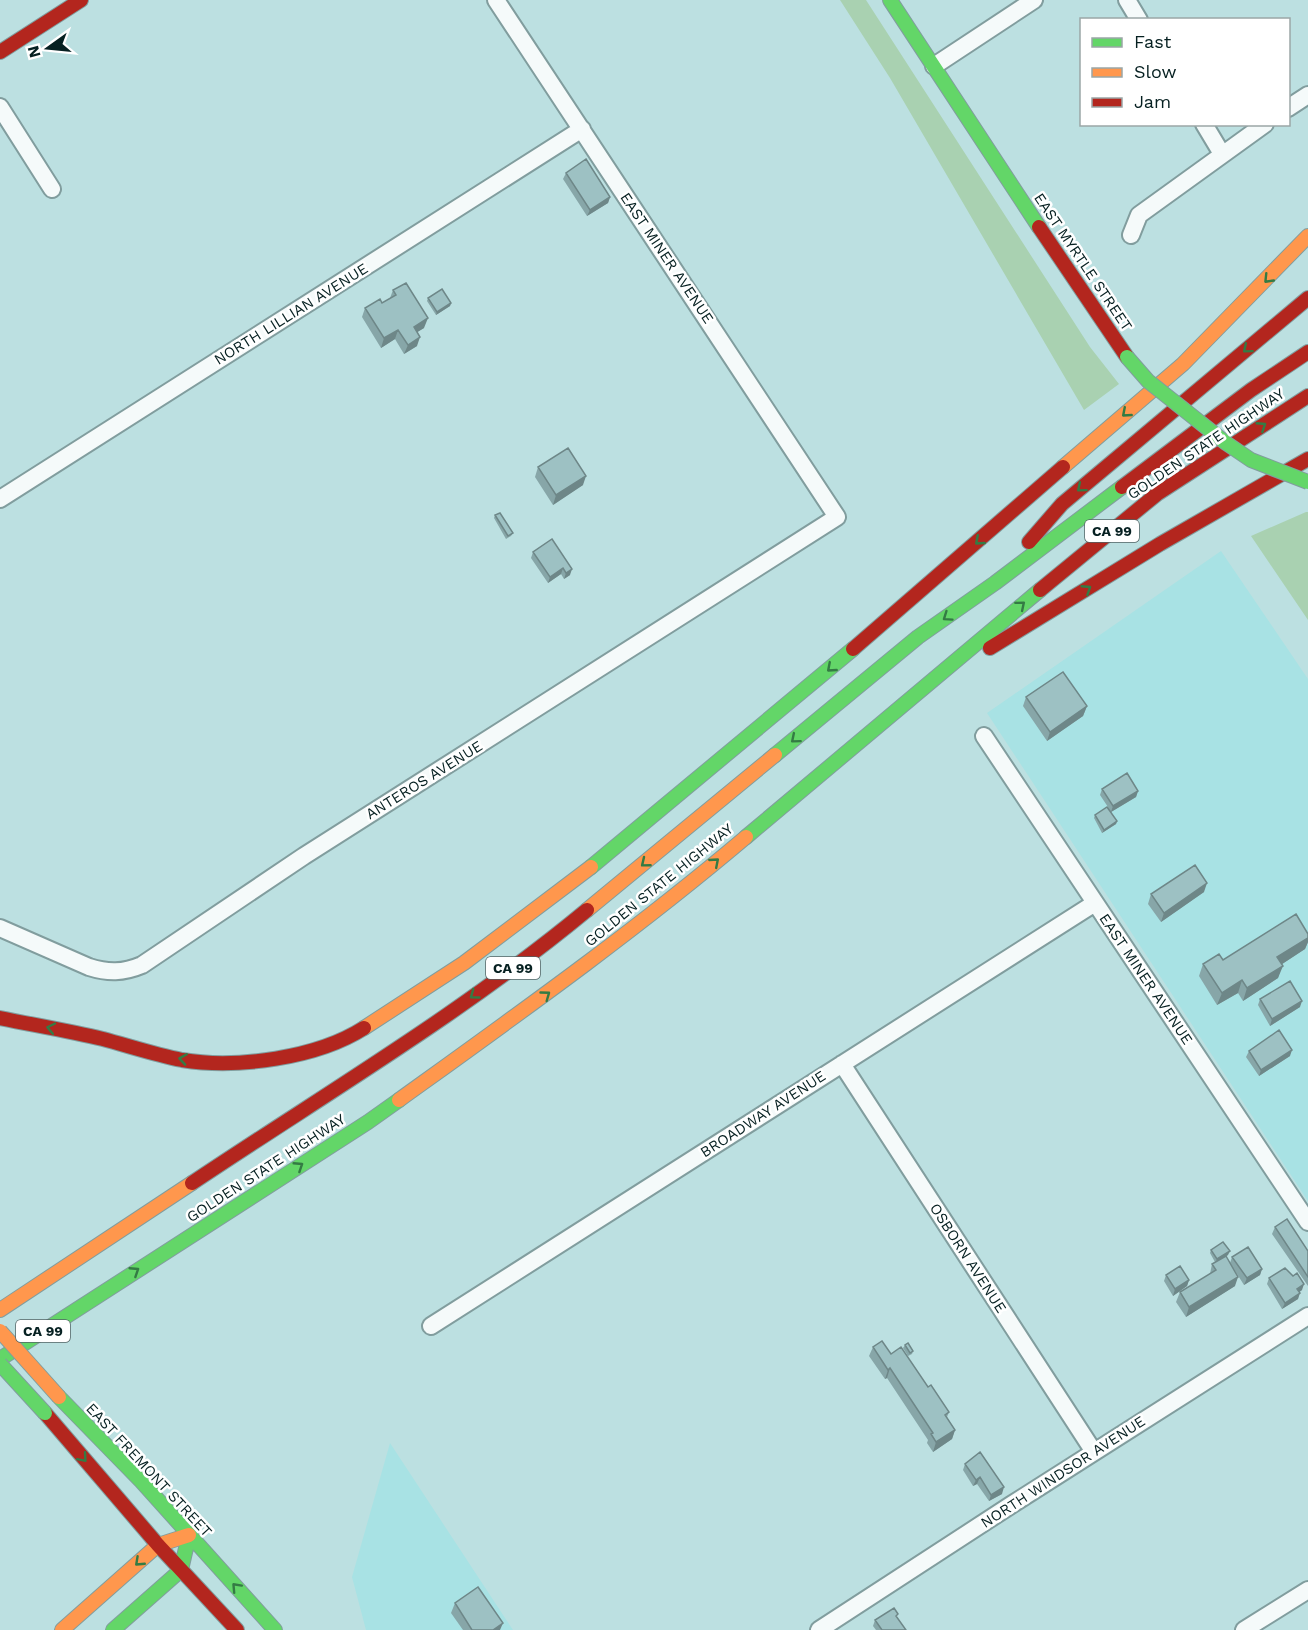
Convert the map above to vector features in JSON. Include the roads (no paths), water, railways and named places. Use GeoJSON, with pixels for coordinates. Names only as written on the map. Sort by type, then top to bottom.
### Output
{"type":"FeatureCollection","features":[{"type":"Feature","properties":{"kind":"main road"},"geometry":{"type":"LineString","coordinates":[[0,52],[81,0]]}},
{"type":"Feature","properties":{"kind":"main road","name":"EAST MYRTLE STREET"},"geometry":{"type":"LineString","coordinates":[[890,0],[1071,276],[1127,357],[1148,381],[1226,443],[1251,460],[1308,482]]}},
{"type":"Feature","properties":{"kind":"main road"},"geometry":{"type":"LineString","coordinates":[[0,1018],[102,1039],[183,1060],[242,1063],[301,1053],[354,1034],[464,963],[576,879],[791,702],[1183,364],[1308,236]]}},
{"type":"Feature","properties":{"kind":"main road"},"geometry":{"type":"LineString","coordinates":[[995,583],[1062,504],[1308,298]]}},
{"type":"Feature","properties":{"kind":"main road","name":"GOLDEN STATE HIGHWAY"},"geometry":{"type":"LineString","coordinates":[[0,1310],[425,1031],[551,940],[918,637],[995,583],[1251,390],[1308,352]]}},
{"type":"Feature","properties":{"kind":"main road","name":"GOLDEN STATE HIGHWAY"},"geometry":{"type":"LineString","coordinates":[[0,1359],[368,1122],[555,989],[676,896],[928,683],[1157,494],[1308,396]]}},
{"type":"Feature","properties":{"kind":"main road"},"geometry":{"type":"LineString","coordinates":[[928,683],[1037,621],[1120,569],[1308,459]]}},
{"type":"Feature","properties":{"kind":"main road"},"geometry":{"type":"LineString","coordinates":[[52,1343],[85,1303]]}},
{"type":"Feature","properties":{"kind":"main road","name":"EAST FREMONT STREET"},"geometry":{"type":"LineString","coordinates":[[0,1331],[59,1397],[141,1481],[275,1630]]}},
{"type":"Feature","properties":{"kind":"main road"},"geometry":{"type":"LineString","coordinates":[[0,1380],[35,1356]]}},
{"type":"Feature","properties":{"kind":"main road"},"geometry":{"type":"LineString","coordinates":[[0,1364],[158,1545],[237,1630]]}},
{"type":"Feature","properties":{"kind":"main road"},"geometry":{"type":"LineString","coordinates":[[62,1630],[158,1545],[189,1535]]}},
{"type":"Feature","properties":{"kind":"main road"},"geometry":{"type":"LineString","coordinates":[[113,1630],[181,1570],[189,1535]]}},
{"type":"Feature","properties":{"kind":"street","name":"EAST MINER AVENUE"},"geometry":{"type":"LineString","coordinates":[[496,0],[837,517]]}},
{"type":"Feature","properties":{"kind":"street"},"geometry":{"type":"LineString","coordinates":[[934,66],[1034,0]]}},
{"type":"Feature","properties":{"kind":"street"},"geometry":{"type":"LineString","coordinates":[[1127,0],[1138,18]]}},
{"type":"Feature","properties":{"kind":"street"},"geometry":{"type":"LineString","coordinates":[[1290,107],[1308,95]]}},
{"type":"Feature","properties":{"kind":"street"},"geometry":{"type":"LineString","coordinates":[[0,108],[52,189]]}},
{"type":"Feature","properties":{"kind":"street"},"geometry":{"type":"LineString","coordinates":[[1205,126],[1222,154]]}},
{"type":"Feature","properties":{"kind":"street"},"geometry":{"type":"LineString","coordinates":[[1131,235],[1139,214],[1262,126]]}},
{"type":"Feature","properties":{"kind":"street","name":"NORTH LILLIAN AVENUE"},"geometry":{"type":"LineString","coordinates":[[0,499],[582,129]]}},
{"type":"Feature","properties":{"kind":"street","name":"ANTEROS AVENUE"},"geometry":{"type":"LineString","coordinates":[[0,928],[103,971],[118,972],[142,965],[304,856],[837,517]]}},
{"type":"Feature","properties":{"kind":"street","name":"EAST MINER AVENUE"},"geometry":{"type":"LineString","coordinates":[[984,736],[1308,1222]]}},
{"type":"Feature","properties":{"kind":"street","name":"BROADWAY AVENUE"},"geometry":{"type":"LineString","coordinates":[[431,1326],[1095,903]]}},
{"type":"Feature","properties":{"kind":"street","name":"OSBORN AVENUE"},"geometry":{"type":"LineString","coordinates":[[842,1064],[1094,1452]]}},
{"type":"Feature","properties":{"kind":"street","name":"NORTH WINDSOR AVENUE"},"geometry":{"type":"LineString","coordinates":[[819,1630],[1308,1316]]}},
{"type":"Feature","properties":{"kind":"street"},"geometry":{"type":"LineString","coordinates":[[1244,1630],[1308,1590]]}}]}
